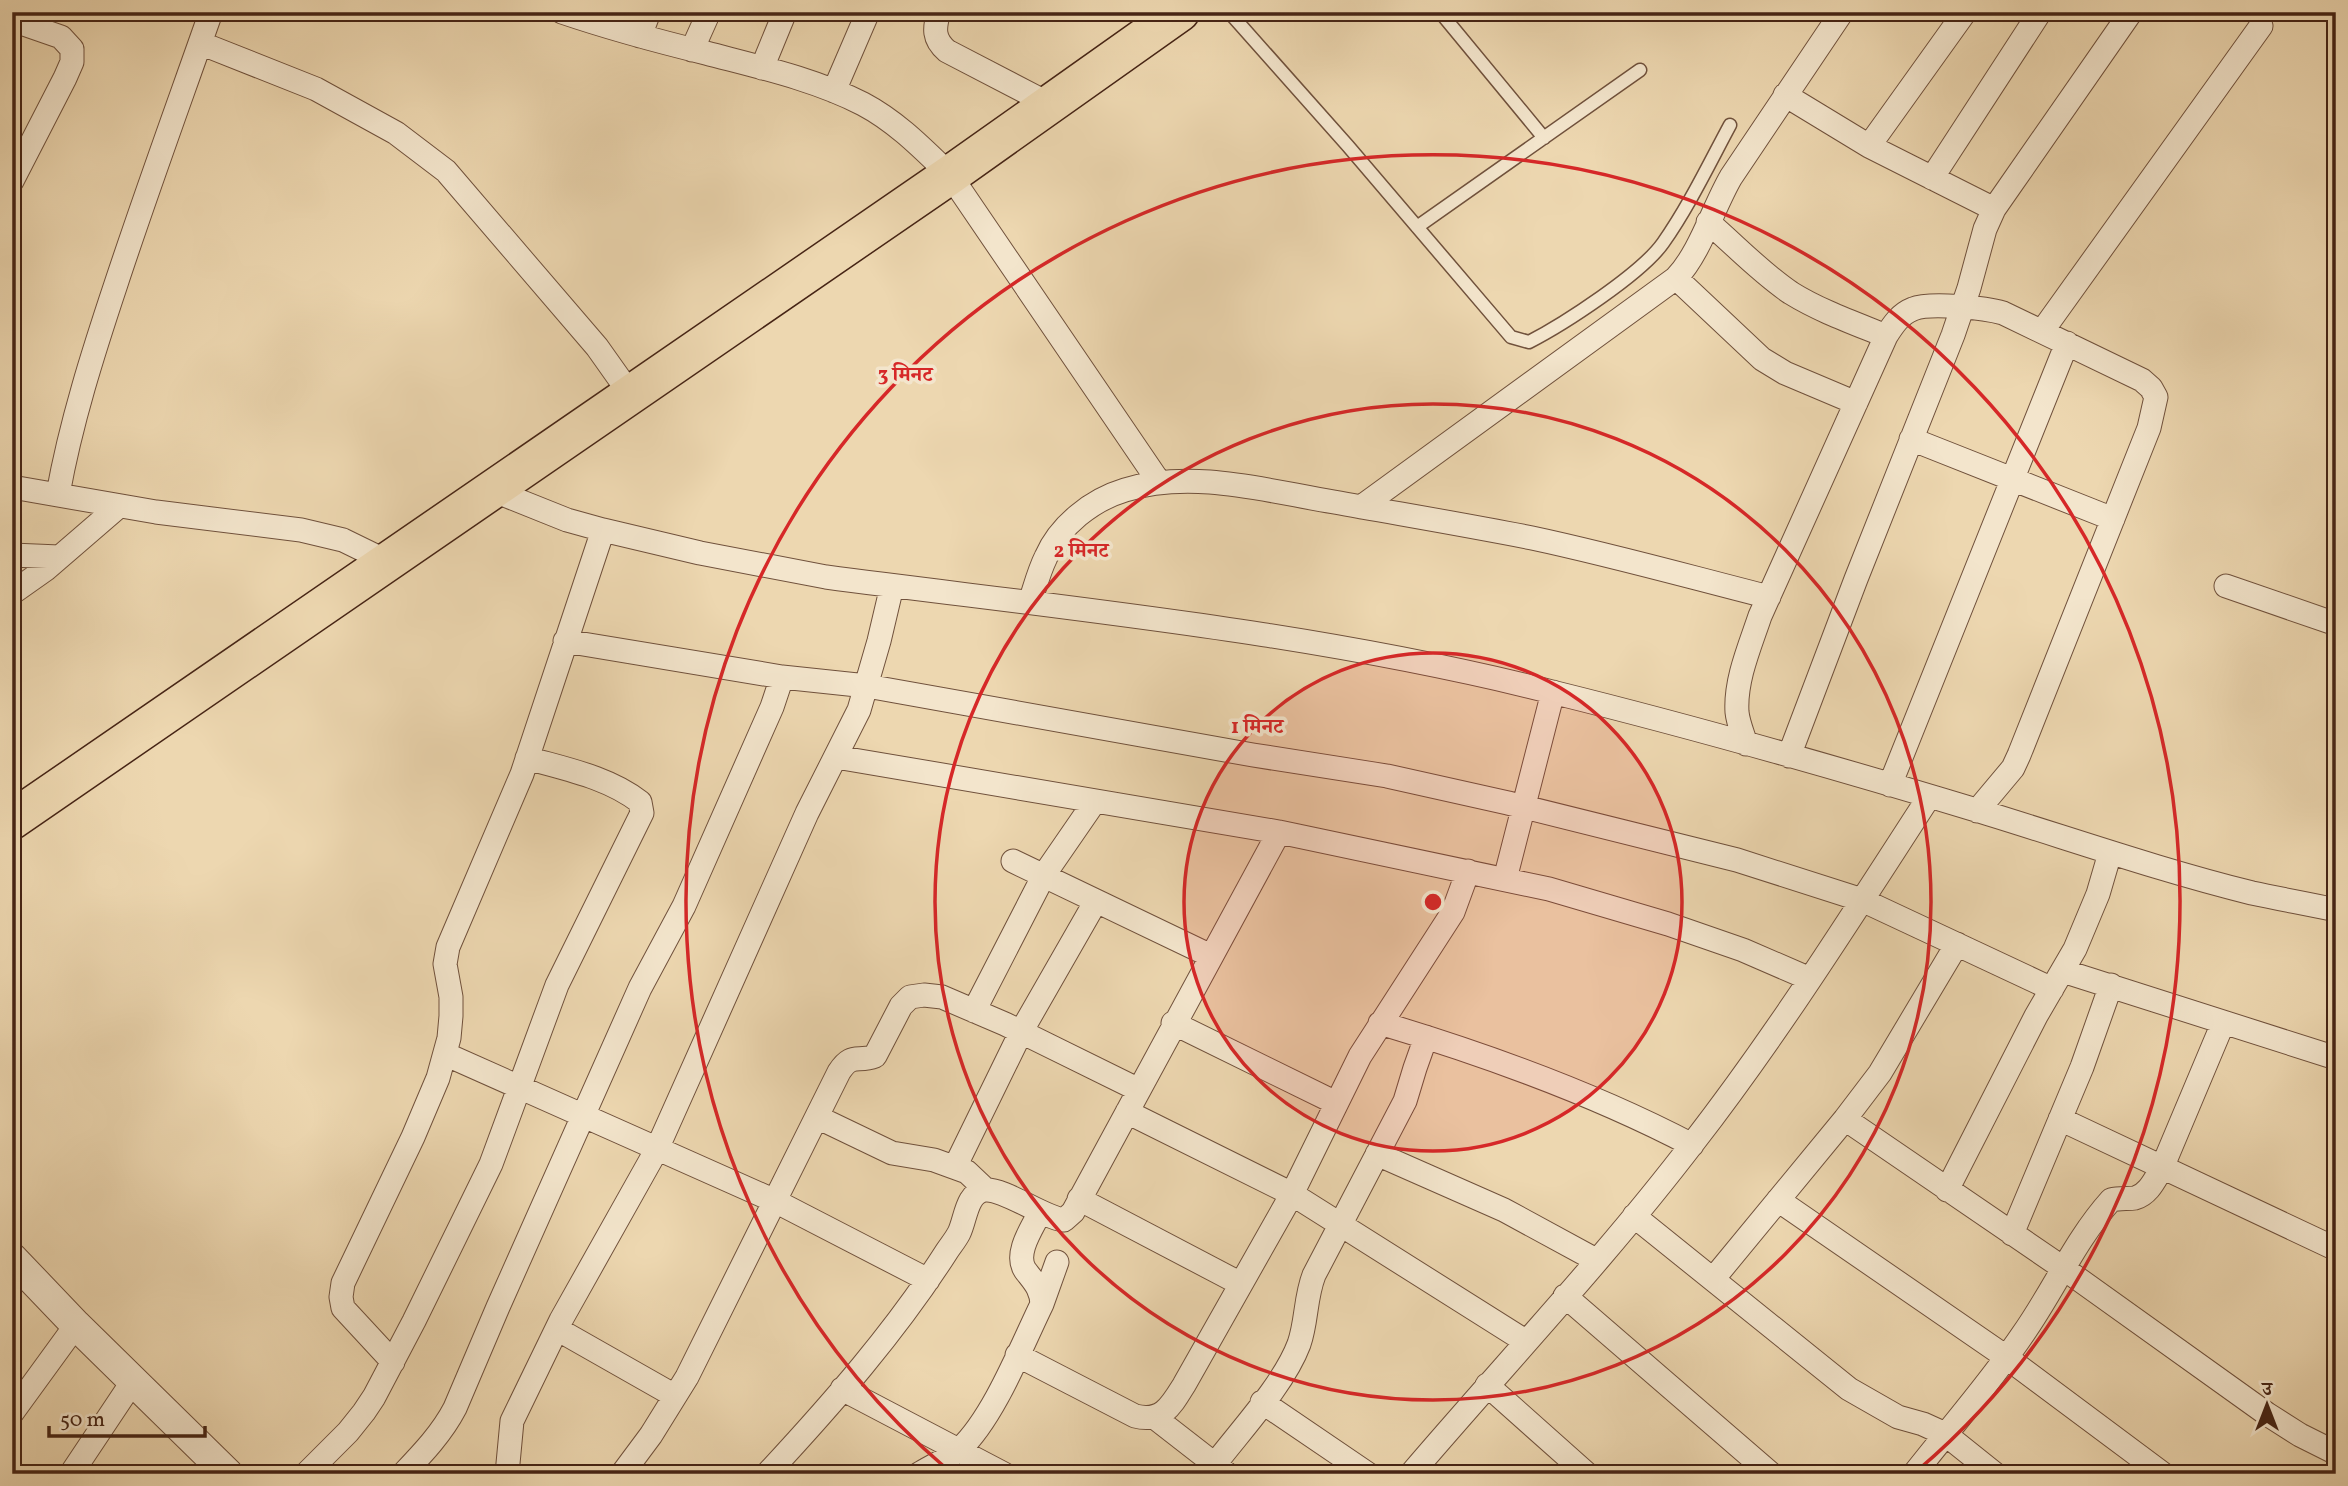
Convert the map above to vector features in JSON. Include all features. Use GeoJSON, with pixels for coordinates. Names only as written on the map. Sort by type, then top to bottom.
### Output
{"type":"FeatureCollection","features":[{"type":"Feature","properties":{"kind":"highway"},"geometry":{"type":"LineString","coordinates":[[12,820],[386,561],[631,396],[1180,12]]}},
{"type":"Feature","properties":{"kind":"street"},"geometry":{"type":"LineString","coordinates":[[58,494],[72,424],[88,367],[211,12]]}},
{"type":"Feature","properties":{"kind":"street"},"geometry":{"type":"LineString","coordinates":[[640,36],[649,12]]}},
{"type":"Feature","properties":{"kind":"street"},"geometry":{"type":"LineString","coordinates":[[692,50],[709,12]]}},
{"type":"Feature","properties":{"kind":"street"},"geometry":{"type":"LineString","coordinates":[[762,68],[785,12]]}},
{"type":"Feature","properties":{"kind":"street"},"geometry":{"type":"LineString","coordinates":[[834,91],[868,12]]}},
{"type":"Feature","properties":{"kind":"street"},"geometry":{"type":"LineString","coordinates":[[939,12],[935,34],[939,44],[947,51],[1049,104]]}},
{"type":"Feature","properties":{"kind":"street"},"geometry":{"type":"LineString","coordinates":[[1361,507],[1676,278],[1689,262],[1731,177],[1842,12]]}},
{"type":"Feature","properties":{"kind":"street"},"geometry":{"type":"LineString","coordinates":[[1869,146],[1965,12]]}},
{"type":"Feature","properties":{"kind":"street"},"geometry":{"type":"LineString","coordinates":[[1932,178],[2040,12]]}},
{"type":"Feature","properties":{"kind":"street"},"geometry":{"type":"LineString","coordinates":[[1789,756],[1962,307],[1985,229],[1994,209],[2132,12]]}},
{"type":"Feature","properties":{"kind":"street"},"geometry":{"type":"LineString","coordinates":[[574,14],[640,36],[801,78],[864,105],[915,141],[950,175],[1159,482]]}},
{"type":"Feature","properties":{"kind":"street"},"geometry":{"type":"LineString","coordinates":[[12,20],[61,37],[72,49],[72,62],[12,181]]}},
{"type":"Feature","properties":{"kind":"street"},"geometry":{"type":"LineString","coordinates":[[2043,330],[2261,26]]}},
{"type":"Feature","properties":{"kind":"street"},"geometry":{"type":"LineString","coordinates":[[200,44],[316,89],[396,133],[446,172],[597,347],[631,396]]}},
{"type":"Feature","properties":{"kind":"street"},"geometry":{"type":"LineString","coordinates":[[1785,95],[1869,146],[1994,209]]}},
{"type":"Feature","properties":{"kind":"street"},"geometry":{"type":"LineString","coordinates":[[1708,222],[1774,281],[1791,292],[1807,302],[1886,336]]}},
{"type":"Feature","properties":{"kind":"street"},"geometry":{"type":"LineString","coordinates":[[1676,278],[1762,359],[1785,373],[1856,403]]}},
{"type":"Feature","properties":{"kind":"street"},"geometry":{"type":"LineString","coordinates":[[1746,744],[1737,715],[1749,647],[1886,336],[1897,320],[1916,307],[1962,307],[2003,313],[2143,380],[2156,397],[2149,428],[2013,768],[1977,811]]}},
{"type":"Feature","properties":{"kind":"street"},"geometry":{"type":"LineString","coordinates":[[1890,785],[2067,343]]}},
{"type":"Feature","properties":{"kind":"street"},"geometry":{"type":"LineString","coordinates":[[1911,439],[2113,519]]}},
{"type":"Feature","properties":{"kind":"street"},"geometry":{"type":"LineString","coordinates":[[1030,602],[1052,544],[1070,523],[1084,510],[1123,490],[1159,482],[1225,484],[1544,541],[1769,597]]}},
{"type":"Feature","properties":{"kind":"street"},"geometry":{"type":"LineString","coordinates":[[12,487],[181,516],[301,530],[343,540],[386,561]]}},
{"type":"Feature","properties":{"kind":"street"},"geometry":{"type":"LineString","coordinates":[[492,490],[566,520],[778,569],[892,586],[1168,619],[1477,674],[1789,756],[2249,892],[2333,904]]}},
{"type":"Feature","properties":{"kind":"street"},"geometry":{"type":"LineString","coordinates":[[12,593],[119,506]]}},
{"type":"Feature","properties":{"kind":"street"},"geometry":{"type":"LineString","coordinates":[[393,1362],[342,1308],[343,1283],[438,1078],[451,1016],[451,997],[445,964],[448,947],[527,758],[603,530]]}},
{"type":"Feature","properties":{"kind":"street"},"geometry":{"type":"LineString","coordinates":[[12,555],[59,556]]}},
{"type":"Feature","properties":{"kind":"street"},"geometry":{"type":"LineString","coordinates":[[507,1474],[512,1421],[557,1329],[656,1149],[807,813],[859,710],[892,586]]}},
{"type":"Feature","properties":{"kind":"street"},"geometry":{"type":"LineString","coordinates":[[2226,586],[2336,624]]}},
{"type":"Feature","properties":{"kind":"street"},"geometry":{"type":"LineString","coordinates":[[565,641],[782,677],[867,686],[1387,776],[1526,807],[1737,860],[1862,900],[1957,944],[2058,980],[2111,985],[2336,1058]]}},
{"type":"Feature","properties":{"kind":"street"},"geometry":{"type":"LineString","coordinates":[[403,1474],[432,1443],[455,1408],[640,988],[684,906],[772,707],[782,677]]}},
{"type":"Feature","properties":{"kind":"street"},"geometry":{"type":"LineString","coordinates":[[1506,879],[1553,692]]}},
{"type":"Feature","properties":{"kind":"street"},"geometry":{"type":"LineString","coordinates":[[836,757],[1279,832],[1506,879],[1668,924],[1743,950],[1810,979]]}},
{"type":"Feature","properties":{"kind":"street"},"geometry":{"type":"LineString","coordinates":[[306,1474],[364,1412],[393,1362],[491,1164],[557,985],[642,813],[640,802],[628,792],[599,780],[527,758]]}},
{"type":"Feature","properties":{"kind":"street"},"geometry":{"type":"LineString","coordinates":[[1410,1474],[1634,1216],[1692,1145],[1747,1072],[1929,797]]}},
{"type":"Feature","properties":{"kind":"street"},"geometry":{"type":"LineString","coordinates":[[974,1011],[1044,875],[1095,801]]}},
{"type":"Feature","properties":{"kind":"street"},"geometry":{"type":"LineString","coordinates":[[817,1117],[892,1153],[934,1160],[967,1172],[986,1190],[1053,1219],[1064,1220],[1073,1212],[1173,1023],[1279,832]]}},
{"type":"Feature","properties":{"kind":"street"},"geometry":{"type":"LineString","coordinates":[[1947,1190],[2086,924],[2110,853]]}},
{"type":"Feature","properties":{"kind":"street"},"geometry":{"type":"LineString","coordinates":[[1013,860],[1211,956]]}},
{"type":"Feature","properties":{"kind":"street"},"geometry":{"type":"LineString","coordinates":[[1017,1355],[1135,1416],[1146,1419],[1166,1412],[1292,1195],[1355,1065],[1453,912],[1468,871]]}},
{"type":"Feature","properties":{"kind":"street"},"geometry":{"type":"LineString","coordinates":[[955,1167],[1021,1032],[1096,901]]}},
{"type":"Feature","properties":{"kind":"street"},"geometry":{"type":"LineString","coordinates":[[1714,1278],[1880,1073],[1957,944]]}},
{"type":"Feature","properties":{"kind":"street"},"geometry":{"type":"LineString","coordinates":[[2011,1234],[2060,1119],[2111,985]]}},
{"type":"Feature","properties":{"kind":"street"},"geometry":{"type":"LineString","coordinates":[[622,1474],[675,1396],[845,1062],[853,1058],[865,1060],[875,1056],[901,1006],[910,997],[942,997],[1139,1090]]}},
{"type":"Feature","properties":{"kind":"street"},"geometry":{"type":"LineString","coordinates":[[1173,1023],[1336,1103]]}},
{"type":"Feature","properties":{"kind":"street"},"geometry":{"type":"LineString","coordinates":[[1380,1023],[1455,1045],[1610,1105],[1692,1145]]}},
{"type":"Feature","properties":{"kind":"street"},"geometry":{"type":"LineString","coordinates":[[1914,1474],[2027,1328],[2063,1268],[2111,1200],[2133,1198],[2143,1194],[2152,1185],[2162,1168],[2223,1023]]}},
{"type":"Feature","properties":{"kind":"street"},"geometry":{"type":"LineString","coordinates":[[1154,1417],[1221,1469],[1298,1347],[1304,1328],[1310,1287],[1339,1224],[1405,1101],[1426,1037]]}},
{"type":"Feature","properties":{"kind":"street"},"geometry":{"type":"LineString","coordinates":[[444,1054],[775,1201],[928,1280]]}},
{"type":"Feature","properties":{"kind":"street"},"geometry":{"type":"LineString","coordinates":[[1127,1112],[1292,1195],[1525,1342]]}},
{"type":"Feature","properties":{"kind":"street"},"geometry":{"type":"LineString","coordinates":[[1845,1119],[2063,1268],[2267,1414],[2300,1435],[2335,1452]]}},
{"type":"Feature","properties":{"kind":"street"},"geometry":{"type":"LineString","coordinates":[[2060,1119],[2336,1249]]}},
{"type":"Feature","properties":{"kind":"street"},"geometry":{"type":"LineString","coordinates":[[1377,1154],[1504,1210],[1596,1260]]}},
{"type":"Feature","properties":{"kind":"street"},"geometry":{"type":"LineString","coordinates":[[766,1474],[896,1325],[959,1233],[969,1202],[986,1190]]}},
{"type":"Feature","properties":{"kind":"street"},"geometry":{"type":"LineString","coordinates":[[1079,1199],[1241,1283]]}},
{"type":"Feature","properties":{"kind":"street"},"geometry":{"type":"LineString","coordinates":[[1778,1200],[2006,1357],[2163,1474]]}},
{"type":"Feature","properties":{"kind":"street"},"geometry":{"type":"LineString","coordinates":[[1040,1212],[1024,1245],[1022,1257],[1024,1268],[1041,1292],[1042,1304]]}},
{"type":"Feature","properties":{"kind":"street"},"geometry":{"type":"LineString","coordinates":[[1634,1216],[1849,1389],[1898,1417],[1945,1434],[1994,1474]]}},
{"type":"Feature","properties":{"kind":"street"},"geometry":{"type":"LineString","coordinates":[[12,1258],[76,1325],[227,1473]]}},
{"type":"Feature","properties":{"kind":"street"},"geometry":{"type":"LineString","coordinates":[[919,1474],[958,1451],[985,1418],[1042,1304],[1057,1262]]}},
{"type":"Feature","properties":{"kind":"street"},"geometry":{"type":"LineString","coordinates":[[1565,1296],[1771,1474]]}},
{"type":"Feature","properties":{"kind":"street"},"geometry":{"type":"LineString","coordinates":[[12,1413],[76,1325]]}},
{"type":"Feature","properties":{"kind":"street"},"geometry":{"type":"LineString","coordinates":[[557,1329],[675,1396]]}},
{"type":"Feature","properties":{"kind":"street"},"geometry":{"type":"LineString","coordinates":[[71,1474],[133,1381]]}},
{"type":"Feature","properties":{"kind":"street"},"geometry":{"type":"LineString","coordinates":[[1488,1385],[1587,1474]]}},
{"type":"Feature","properties":{"kind":"street"},"geometry":{"type":"LineString","coordinates":[[842,1390],[1004,1474]]}},
{"type":"Feature","properties":{"kind":"street"},"geometry":{"type":"LineString","coordinates":[[1262,1402],[1368,1474]]}},
{"type":"Feature","properties":{"kind":"lane"},"geometry":{"type":"LineString","coordinates":[[1229,12],[1511,337],[1529,342],[1549,332],[1622,281],[1662,244],[1730,125]]}},
{"type":"Feature","properties":{"kind":"lane"},"geometry":{"type":"LineString","coordinates":[[1440,12],[1544,138]]}},
{"type":"Feature","properties":{"kind":"lane"},"geometry":{"type":"LineString","coordinates":[[1417,227],[1640,70]]}}]}
